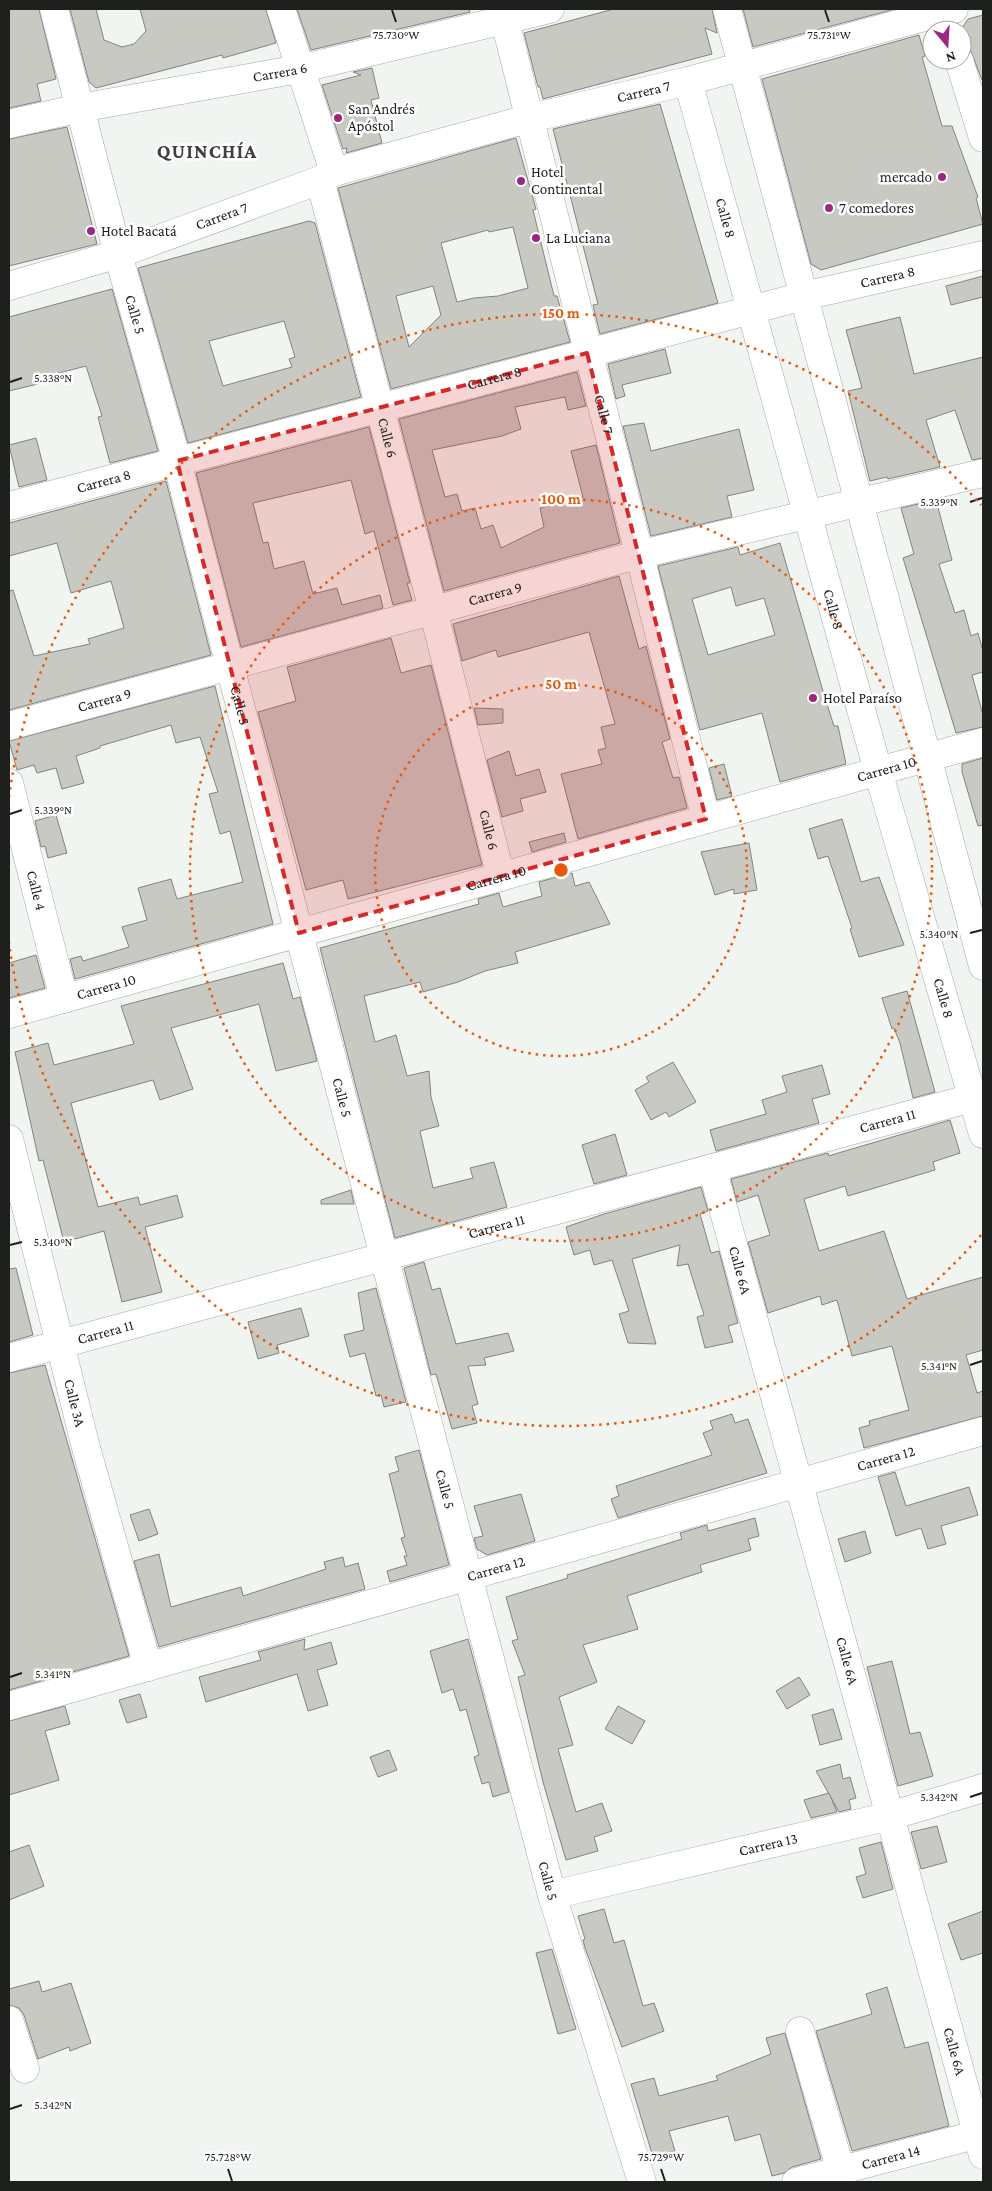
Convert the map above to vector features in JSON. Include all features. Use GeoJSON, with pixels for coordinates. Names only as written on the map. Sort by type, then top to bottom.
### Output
{"type":"FeatureCollection","features":[{"type":"Feature","properties":{"kind":"street","name":"Calle 5"},"geometry":{"type":"LineString","coordinates":[[54,9],[118,254],[177,461],[552,1895],[642,2182]]}},
{"type":"Feature","properties":{"kind":"street","name":"Calle 6"},"geometry":{"type":"LineString","coordinates":[[281,9],[327,176],[381,408],[501,876]]}},
{"type":"Feature","properties":{"kind":"street","name":"Carrera 6"},"geometry":{"type":"LineString","coordinates":[[9,124],[80,108],[299,69],[503,15],[550,9]]}},
{"type":"Feature","properties":{"kind":"street"},"geometry":{"type":"LineString","coordinates":[[727,9],[983,966]]}},
{"type":"Feature","properties":{"kind":"street","name":"Calle 7"},"geometry":{"type":"LineString","coordinates":[[503,15],[637,555],[706,820]]}},
{"type":"Feature","properties":{"kind":"street","name":"Carrera 7"},"geometry":{"type":"LineString","coordinates":[[9,286],[118,254],[327,176],[530,118],[688,81],[948,15]]}},
{"type":"Feature","properties":{"kind":"street"},"geometry":{"type":"LineString","coordinates":[[962,70],[983,138]]}},
{"type":"Feature","properties":{"kind":"street","name":"Calle 8"},"geometry":{"type":"LineString","coordinates":[[688,81],[878,771],[978,1096],[983,1134]]}},
{"type":"Feature","properties":{"kind":"street","name":"Carrera 8"},"geometry":{"type":"LineString","coordinates":[[9,506],[804,296],[983,255]]}},
{"type":"Feature","properties":{"kind":"street","name":"Carrera 9"},"geometry":{"type":"LineString","coordinates":[[9,726],[637,555],[983,473]]}},
{"type":"Feature","properties":{"kind":"street","name":"Carrera 10"},"geometry":{"type":"LineString","coordinates":[[9,1014],[983,742]]}},
{"type":"Feature","properties":{"kind":"street","name":"Calle 4"},"geometry":{"type":"LineString","coordinates":[[9,783],[64,999]]}},
{"type":"Feature","properties":{"kind":"street","name":"Carrera 11"},"geometry":{"type":"LineString","coordinates":[[9,1358],[978,1096]]}},
{"type":"Feature","properties":{"kind":"street","name":"Calle 3A"},"geometry":{"type":"LineString","coordinates":[[9,1139],[85,1444],[148,1667]]}},
{"type":"Feature","properties":{"kind":"street","name":"Calle 6A"},"geometry":{"type":"LineString","coordinates":[[712,1168],[981,2141]]}},
{"type":"Feature","properties":{"kind":"street","name":"Carrera 12"},"geometry":{"type":"LineString","coordinates":[[9,1706],[983,1431]]}},
{"type":"Feature","properties":{"kind":"street","name":"Carrera 13"},"geometry":{"type":"LineString","coordinates":[[552,1895],[890,1816],[983,1788]]}},
{"type":"Feature","properties":{"kind":"street"},"geometry":{"type":"LineString","coordinates":[[9,2020],[25,2069]]}},
{"type":"Feature","properties":{"kind":"street"},"geometry":{"type":"LineString","coordinates":[[800,2031],[840,2171]]}},
{"type":"Feature","properties":{"kind":"street","name":"Carrera 14"},"geometry":{"type":"LineString","coordinates":[[796,2182],[981,2141]]}},
{"type":"Feature","properties":{"kind":"highlighted area"},"geometry":{"type":"Polygon","coordinates":[[[587,353],[706,819],[299,933],[177,461],[587,353]]]}},
{"type":"Feature","properties":{"kind":"building"},"geometry":{"type":"Polygon","coordinates":[[[9,9],[39,9],[56,79],[37,84],[41,101],[9,108],[9,9]]]}},
{"type":"Feature","properties":{"kind":"building"},"geometry":{"type":"Polygon","coordinates":[[[70,9],[96,9],[104,40],[122,47],[134,44],[146,31],[140,9],[266,9],[276,43],[223,58],[222,55],[96,88],[89,82],[70,9]]]}},
{"type":"Feature","properties":{"kind":"building"},"geometry":{"type":"Polygon","coordinates":[[[297,9],[469,9],[470,12],[311,50],[297,9]]]}},
{"type":"Feature","properties":{"kind":"building"},"geometry":{"type":"Polygon","coordinates":[[[614,9],[712,9],[717,33],[705,28],[712,54],[543,99],[524,33],[614,9]]]}},
{"type":"Feature","properties":{"kind":"building"},"geometry":{"type":"Polygon","coordinates":[[[743,9],[895,9],[753,47],[743,9]]]}},
{"type":"Feature","properties":{"kind":"building"},"geometry":{"type":"Polygon","coordinates":[[[983,15],[983,80],[972,54],[972,20],[968,19],[983,15]]]}},
{"type":"Feature","properties":{"kind":"building"},"geometry":{"type":"Polygon","coordinates":[[[919,35],[922,46],[922,70],[926,70],[942,126],[952,126],[978,197],[976,198],[983,224],[821,270],[811,264],[762,79],[919,35]]]}},
{"type":"Feature","properties":{"kind":"building"},"geometry":{"type":"Polygon","coordinates":[[[372,68],[379,98],[371,100],[382,143],[346,153],[347,148],[343,149],[322,85],[361,75],[353,72],[372,68]]]}},
{"type":"Feature","properties":{"kind":"building"},"geometry":{"type":"Polygon","coordinates":[[[660,104],[718,303],[600,334],[593,305],[598,304],[553,129],[660,104]]]}},
{"type":"Feature","properties":{"kind":"building"},"geometry":{"type":"Polygon","coordinates":[[[67,127],[97,244],[9,266],[9,139],[67,127]]]}},
{"type":"Feature","properties":{"kind":"building"},"geometry":{"type":"Polygon","coordinates":[[[516,138],[536,209],[533,210],[554,296],[557,296],[570,342],[391,389],[338,188],[516,138]],[[513,227],[489,232],[488,230],[441,243],[457,302],[498,296],[528,288],[513,227]],[[433,286],[396,296],[409,347],[441,315],[433,286]]]}},
{"type":"Feature","properties":{"kind":"building"},"geometry":{"type":"Polygon","coordinates":[[[309,221],[315,223],[361,397],[188,443],[138,268],[309,221]],[[284,321],[209,341],[223,386],[292,367],[289,359],[295,357],[284,321]]]}},
{"type":"Feature","properties":{"kind":"building"},"geometry":{"type":"Polygon","coordinates":[[[983,276],[983,297],[951,305],[946,286],[983,276]]]}},
{"type":"Feature","properties":{"kind":"building"},"geometry":{"type":"Polygon","coordinates":[[[112,289],[158,451],[110,463],[98,417],[102,416],[86,366],[36,379],[38,384],[9,391],[9,317],[112,289]]]}},
{"type":"Feature","properties":{"kind":"building"},"geometry":{"type":"Polygon","coordinates":[[[900,317],[914,374],[983,357],[983,458],[972,460],[955,410],[926,420],[940,467],[888,479],[887,477],[870,481],[848,391],[862,388],[846,330],[900,317]]]}},
{"type":"Feature","properties":{"kind":"building"},"geometry":{"type":"Polygon","coordinates":[[[665,349],[671,373],[622,385],[625,396],[616,399],[608,364],[665,349]]]}},
{"type":"Feature","properties":{"kind":"building"},"geometry":{"type":"Polygon","coordinates":[[[577,372],[586,406],[568,410],[565,397],[515,407],[521,429],[502,436],[432,450],[445,497],[457,494],[462,511],[475,508],[481,529],[493,525],[501,548],[544,527],[540,508],[583,497],[571,451],[596,445],[620,543],[444,591],[399,419],[577,372]]]}},
{"type":"Feature","properties":{"kind":"building"},"geometry":{"type":"Polygon","coordinates":[[[644,423],[651,451],[739,429],[754,490],[727,496],[732,517],[651,536],[623,426],[644,423]]]}},
{"type":"Feature","properties":{"kind":"building"},"geometry":{"type":"Polygon","coordinates":[[[369,427],[410,583],[407,583],[412,600],[393,605],[374,531],[365,534],[351,480],[253,503],[263,543],[268,542],[274,569],[304,561],[313,594],[337,588],[342,605],[380,595],[383,608],[241,647],[196,473],[369,427]]]}},
{"type":"Feature","properties":{"kind":"building"},"geometry":{"type":"Polygon","coordinates":[[[36,438],[47,480],[19,487],[9,445],[36,438]]]}},
{"type":"Feature","properties":{"kind":"building"},"geometry":{"type":"Polygon","coordinates":[[[166,481],[211,655],[9,710],[9,591],[13,590],[34,656],[90,644],[88,639],[124,628],[111,581],[71,593],[57,543],[9,556],[9,523],[166,481]]]}},
{"type":"Feature","properties":{"kind":"building"},"geometry":{"type":"Polygon","coordinates":[[[936,500],[952,560],[939,564],[955,613],[964,610],[971,636],[978,633],[983,651],[983,672],[972,675],[983,715],[983,727],[956,733],[903,558],[914,554],[901,508],[936,500]]]}},
{"type":"Feature","properties":{"kind":"building"},"geometry":{"type":"Polygon","coordinates":[[[780,543],[825,698],[834,726],[838,726],[846,764],[780,782],[762,713],[700,730],[658,566],[738,547],[740,555],[780,543]],[[731,587],[692,599],[708,655],[775,635],[764,598],[736,606],[731,587]]]}},
{"type":"Feature","properties":{"kind":"building"},"geometry":{"type":"Polygon","coordinates":[[[619,576],[639,649],[646,646],[670,739],[662,742],[673,778],[679,777],[687,808],[578,839],[561,774],[602,764],[598,750],[606,748],[601,727],[615,724],[589,632],[498,657],[496,650],[462,661],[453,624],[619,576]]]}},
{"type":"Feature","properties":{"kind":"building"},"geometry":{"type":"Polygon","coordinates":[[[391,638],[401,673],[431,665],[482,865],[348,899],[343,880],[306,890],[258,712],[296,701],[287,667],[391,638]]]}},
{"type":"Feature","properties":{"kind":"building"},"geometry":{"type":"Polygon","coordinates":[[[215,686],[273,924],[75,979],[70,959],[81,956],[83,961],[129,947],[122,927],[147,920],[138,888],[171,879],[177,899],[243,882],[230,831],[220,834],[209,794],[218,792],[200,737],[176,743],[171,725],[100,746],[100,748],[76,756],[84,783],[62,789],[56,768],[37,773],[34,765],[17,770],[9,741],[215,686]]]}},
{"type":"Feature","properties":{"kind":"building"},"geometry":{"type":"Polygon","coordinates":[[[474,708],[503,709],[503,723],[478,725],[474,708]]]}},
{"type":"Feature","properties":{"kind":"building"},"geometry":{"type":"Polygon","coordinates":[[[509,751],[516,776],[539,769],[546,792],[520,799],[523,811],[502,817],[487,760],[509,751]]]}},
{"type":"Feature","properties":{"kind":"building"},"geometry":{"type":"Polygon","coordinates":[[[983,758],[983,825],[978,826],[962,772],[962,764],[983,758]]]}},
{"type":"Feature","properties":{"kind":"building"},"geometry":{"type":"Polygon","coordinates":[[[724,764],[732,796],[717,800],[709,768],[724,764]]]}},
{"type":"Feature","properties":{"kind":"building"},"geometry":{"type":"Polygon","coordinates":[[[56,815],[67,853],[48,858],[45,846],[41,847],[35,821],[56,815]]]}},
{"type":"Feature","properties":{"kind":"building"},"geometry":{"type":"Polygon","coordinates":[[[842,819],[861,882],[879,877],[904,945],[859,957],[850,929],[852,928],[828,856],[818,859],[809,829],[842,819]]]}},
{"type":"Feature","properties":{"kind":"building"},"geometry":{"type":"Polygon","coordinates":[[[564,833],[566,842],[532,852],[529,842],[564,833]]]}},
{"type":"Feature","properties":{"kind":"building"},"geometry":{"type":"Polygon","coordinates":[[[749,843],[757,890],[734,894],[734,889],[715,895],[701,852],[749,843]]]}},
{"type":"Feature","properties":{"kind":"building"},"geometry":{"type":"Polygon","coordinates":[[[572,873],[575,886],[589,882],[610,924],[515,952],[518,963],[485,971],[458,982],[423,992],[420,982],[364,996],[375,1042],[396,1035],[407,1076],[429,1071],[431,1097],[439,1126],[420,1131],[433,1188],[473,1178],[470,1168],[494,1162],[507,1207],[395,1238],[320,948],[479,904],[478,899],[499,893],[503,907],[542,896],[539,882],[572,873]]]}},
{"type":"Feature","properties":{"kind":"building"},"geometry":{"type":"Polygon","coordinates":[[[36,955],[45,988],[9,998],[9,963],[36,955]]]}},
{"type":"Feature","properties":{"kind":"building"},"geometry":{"type":"Polygon","coordinates":[[[283,963],[293,999],[300,997],[317,1061],[276,1071],[259,1004],[171,1028],[193,1089],[160,1100],[153,1080],[71,1103],[98,1207],[138,1197],[140,1205],[177,1195],[183,1217],[145,1227],[162,1292],[122,1302],[104,1231],[64,1242],[43,1160],[39,1161],[15,1052],[48,1043],[54,1065],[134,1044],[121,1006],[283,963]]]}},
{"type":"Feature","properties":{"kind":"building"},"geometry":{"type":"Polygon","coordinates":[[[907,991],[935,1092],[913,1098],[900,1043],[894,1028],[892,1029],[882,998],[907,991]]]}},
{"type":"Feature","properties":{"kind":"building"},"geometry":{"type":"Polygon","coordinates":[[[673,1062],[696,1102],[669,1117],[666,1112],[651,1120],[635,1090],[649,1082],[646,1077],[673,1062]]]}},
{"type":"Feature","properties":{"kind":"building"},"geometry":{"type":"Polygon","coordinates":[[[822,1065],[830,1094],[812,1099],[819,1123],[716,1151],[710,1130],[766,1114],[762,1100],[787,1092],[782,1076],[822,1065]]]}},
{"type":"Feature","properties":{"kind":"building"},"geometry":{"type":"Polygon","coordinates":[[[950,1120],[960,1153],[933,1162],[935,1170],[848,1196],[845,1186],[804,1199],[819,1251],[884,1231],[907,1299],[983,1277],[983,1350],[966,1355],[977,1393],[983,1391],[983,1416],[864,1448],[859,1428],[870,1425],[869,1421],[909,1410],[892,1346],[852,1356],[837,1300],[822,1305],[820,1296],[768,1313],[748,1242],[770,1235],[758,1195],[737,1202],[731,1179],[828,1153],[829,1156],[950,1120]]]}},
{"type":"Feature","properties":{"kind":"building"},"geometry":{"type":"Polygon","coordinates":[[[615,1134],[627,1175],[594,1184],[582,1145],[615,1134]]]}},
{"type":"Feature","properties":{"kind":"building"},"geometry":{"type":"Polygon","coordinates":[[[701,1187],[708,1211],[700,1214],[711,1253],[719,1251],[738,1323],[728,1326],[733,1342],[705,1348],[697,1317],[704,1315],[688,1264],[677,1266],[680,1245],[632,1259],[656,1344],[628,1343],[619,1314],[629,1311],[612,1260],[594,1265],[590,1250],[574,1255],[566,1227],[604,1214],[701,1187]]]}},
{"type":"Feature","properties":{"kind":"building"},"geometry":{"type":"Polygon","coordinates":[[[351,1190],[354,1204],[321,1204],[321,1200],[351,1190]]]}},
{"type":"Feature","properties":{"kind":"building"},"geometry":{"type":"Polygon","coordinates":[[[424,1262],[432,1290],[440,1288],[456,1344],[508,1333],[514,1351],[484,1358],[486,1365],[468,1366],[478,1404],[472,1406],[477,1423],[452,1429],[436,1374],[431,1375],[404,1268],[424,1262]]]}},
{"type":"Feature","properties":{"kind":"building"},"geometry":{"type":"Polygon","coordinates":[[[16,1268],[33,1335],[9,1342],[9,1269],[16,1268]]]}},
{"type":"Feature","properties":{"kind":"building"},"geometry":{"type":"Polygon","coordinates":[[[376,1288],[406,1402],[384,1407],[381,1395],[376,1396],[365,1353],[350,1357],[344,1335],[364,1330],[358,1293],[376,1288]]]}},
{"type":"Feature","properties":{"kind":"building"},"geometry":{"type":"Polygon","coordinates":[[[301,1308],[309,1336],[277,1345],[279,1353],[258,1359],[248,1322],[301,1308]]]}},
{"type":"Feature","properties":{"kind":"building"},"geometry":{"type":"Polygon","coordinates":[[[45,1365],[129,1656],[9,1690],[9,1373],[45,1365]]]}},
{"type":"Feature","properties":{"kind":"building"},"geometry":{"type":"Polygon","coordinates":[[[732,1414],[735,1423],[748,1419],[767,1473],[618,1518],[611,1499],[619,1496],[616,1486],[712,1455],[703,1433],[713,1429],[710,1421],[732,1414]]]}},
{"type":"Feature","properties":{"kind":"building"},"geometry":{"type":"Polygon","coordinates":[[[419,1450],[449,1565],[390,1582],[387,1571],[407,1565],[404,1556],[407,1556],[401,1538],[405,1537],[389,1474],[399,1471],[395,1457],[419,1450]]]}},
{"type":"Feature","properties":{"kind":"building"},"geometry":{"type":"Polygon","coordinates":[[[895,1472],[906,1506],[969,1487],[978,1515],[941,1526],[946,1544],[928,1549],[921,1528],[896,1536],[878,1477],[895,1472]]]}},
{"type":"Feature","properties":{"kind":"building"},"geometry":{"type":"Polygon","coordinates":[[[521,1494],[535,1541],[487,1555],[477,1549],[474,1538],[483,1536],[474,1506],[521,1494]]]}},
{"type":"Feature","properties":{"kind":"building"},"geometry":{"type":"Polygon","coordinates":[[[149,1509],[158,1534],[139,1541],[130,1515],[149,1509]]]}},
{"type":"Feature","properties":{"kind":"building"},"geometry":{"type":"Polygon","coordinates":[[[755,1518],[759,1536],[748,1539],[751,1550],[700,1565],[702,1572],[627,1596],[638,1629],[583,1645],[597,1682],[559,1697],[573,1745],[558,1749],[576,1812],[602,1803],[612,1831],[594,1837],[598,1851],[566,1860],[543,1782],[518,1677],[525,1675],[512,1641],[518,1639],[506,1597],[568,1578],[567,1575],[682,1539],[680,1533],[707,1525],[708,1531],[755,1518]]]}},
{"type":"Feature","properties":{"kind":"building"},"geometry":{"type":"Polygon","coordinates":[[[865,1531],[871,1553],[845,1562],[838,1539],[865,1531]]]}},
{"type":"Feature","properties":{"kind":"building"},"geometry":{"type":"Polygon","coordinates":[[[159,1554],[171,1607],[241,1587],[243,1596],[326,1569],[324,1562],[343,1557],[345,1567],[358,1563],[365,1589],[159,1647],[134,1561],[159,1554]]]}},
{"type":"Feature","properties":{"kind":"building"},"geometry":{"type":"Polygon","coordinates":[[[305,1639],[304,1650],[331,1642],[337,1664],[317,1670],[328,1705],[308,1711],[297,1674],[206,1702],[199,1677],[261,1660],[258,1652],[305,1639]]]}},
{"type":"Feature","properties":{"kind":"building"},"geometry":{"type":"Polygon","coordinates":[[[468,1639],[509,1792],[493,1797],[489,1782],[482,1784],[474,1757],[479,1755],[466,1709],[460,1711],[453,1689],[442,1693],[430,1651],[468,1639]]]}},
{"type":"Feature","properties":{"kind":"building"},"geometry":{"type":"Polygon","coordinates":[[[892,1661],[910,1734],[920,1732],[933,1776],[898,1786],[867,1667],[892,1661]]]}},
{"type":"Feature","properties":{"kind":"building"},"geometry":{"type":"Polygon","coordinates":[[[799,1677],[810,1695],[787,1709],[776,1691],[799,1677]]]}},
{"type":"Feature","properties":{"kind":"building"},"geometry":{"type":"Polygon","coordinates":[[[140,1694],[147,1717],[127,1723],[119,1700],[140,1694]]]}},
{"type":"Feature","properties":{"kind":"building"},"geometry":{"type":"Polygon","coordinates":[[[65,1706],[70,1724],[45,1731],[59,1780],[9,1795],[9,1721],[65,1706]]]}},
{"type":"Feature","properties":{"kind":"building"},"geometry":{"type":"Polygon","coordinates":[[[618,1706],[645,1721],[632,1744],[605,1729],[618,1706]]]}},
{"type":"Feature","properties":{"kind":"building"},"geometry":{"type":"Polygon","coordinates":[[[833,1709],[842,1739],[820,1745],[812,1715],[833,1709]]]}},
{"type":"Feature","properties":{"kind":"building"},"geometry":{"type":"Polygon","coordinates":[[[389,1750],[397,1770],[378,1777],[370,1757],[389,1750]]]}},
{"type":"Feature","properties":{"kind":"building"},"geometry":{"type":"Polygon","coordinates":[[[840,1764],[843,1779],[850,1777],[856,1798],[849,1800],[851,1809],[839,1812],[816,1771],[840,1764]]]}},
{"type":"Feature","properties":{"kind":"building"},"geometry":{"type":"Polygon","coordinates":[[[829,1793],[837,1812],[811,1818],[804,1800],[829,1793]]]}},
{"type":"Feature","properties":{"kind":"building"},"geometry":{"type":"Polygon","coordinates":[[[937,1826],[947,1862],[921,1869],[911,1832],[937,1826]]]}},
{"type":"Feature","properties":{"kind":"building"},"geometry":{"type":"Polygon","coordinates":[[[881,1842],[893,1889],[863,1898],[856,1877],[866,1874],[859,1848],[881,1842]]]}},
{"type":"Feature","properties":{"kind":"building"},"geometry":{"type":"Polygon","coordinates":[[[29,1845],[44,1886],[9,1900],[9,1852],[29,1845]]]}},
{"type":"Feature","properties":{"kind":"building"},"geometry":{"type":"Polygon","coordinates":[[[604,1909],[614,1943],[624,1940],[643,2006],[654,2003],[664,2031],[622,2047],[585,1948],[583,1940],[585,1939],[578,1916],[604,1909]]]}},
{"type":"Feature","properties":{"kind":"building"},"geometry":{"type":"Polygon","coordinates":[[[983,1911],[983,1953],[961,1960],[948,1924],[983,1911]]]}},
{"type":"Feature","properties":{"kind":"building"},"geometry":{"type":"Polygon","coordinates":[[[552,1949],[576,2029],[558,2034],[536,1953],[552,1949]]]}},
{"type":"Feature","properties":{"kind":"building"},"geometry":{"type":"Polygon","coordinates":[[[39,1981],[42,1992],[71,1983],[91,2043],[70,2051],[69,2047],[38,2059],[24,2015],[19,2008],[9,2005],[9,1989],[39,1981]]]}},
{"type":"Feature","properties":{"kind":"building"},"geometry":{"type":"Polygon","coordinates":[[[887,1987],[905,2048],[928,2042],[949,2126],[852,2151],[816,2031],[872,2014],[866,1994],[887,1987]]]}},
{"type":"Feature","properties":{"kind":"building"},"geometry":{"type":"Polygon","coordinates":[[[785,2033],[821,2159],[792,2167],[784,2173],[772,2176],[760,2134],[735,2141],[728,2116],[669,2131],[675,2151],[653,2157],[631,2084],[654,2078],[659,2096],[718,2080],[716,2076],[771,2054],[766,2038],[785,2033]]]}},
{"type":"Feature","properties":{"kind":"place","name":"San Andrés Apóstol"},"geometry":{"type":"Point","coordinates":[338,118]}},
{"type":"Feature","properties":{"kind":"place","name":"mercado"},"geometry":{"type":"Point","coordinates":[942,177]}},
{"type":"Feature","properties":{"kind":"place","name":"Hotel Continental"},"geometry":{"type":"Point","coordinates":[521,181]}},
{"type":"Feature","properties":{"kind":"place","name":"7 comedores"},"geometry":{"type":"Point","coordinates":[829,208]}},
{"type":"Feature","properties":{"kind":"place","name":"Hotel Bacatá"},"geometry":{"type":"Point","coordinates":[91,231]}},
{"type":"Feature","properties":{"kind":"place","name":"La Luciana"},"geometry":{"type":"Point","coordinates":[536,238]}},
{"type":"Feature","properties":{"kind":"place","name":"Hotel Paraíso"},"geometry":{"type":"Point","coordinates":[813,698]}},
{"type":"Feature","properties":{"kind":"district","name":"QUINCHÍA"},"geometry":{"type":"Point","coordinates":[207,151]}}]}
